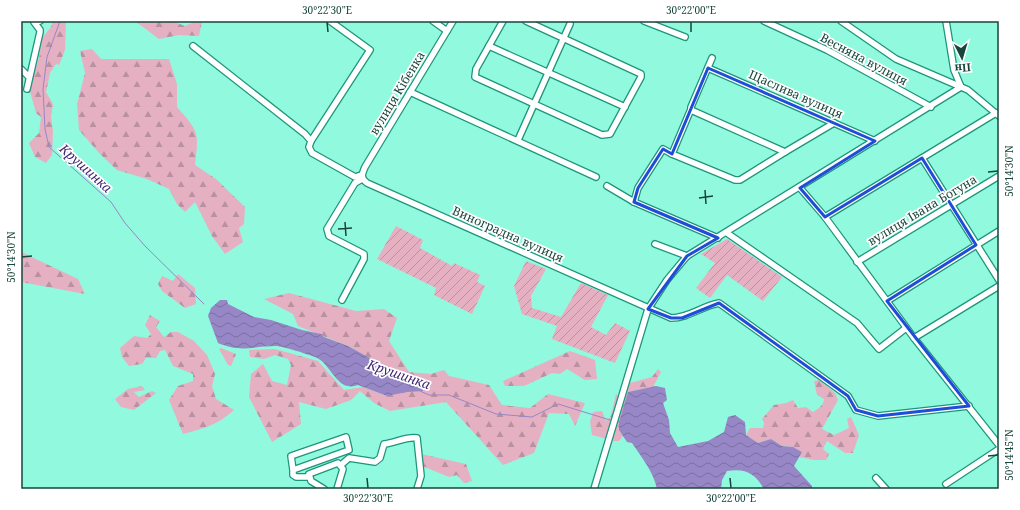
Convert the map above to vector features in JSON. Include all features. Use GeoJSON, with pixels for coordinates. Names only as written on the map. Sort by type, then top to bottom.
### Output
{"type":"FeatureCollection","features":[{"type":"Feature","properties":{"kind":"street"},"geometry":{"type":"LineString","coordinates":[[35,21],[40,30]]}},
{"type":"Feature","properties":{"kind":"street"},"geometry":{"type":"LineString","coordinates":[[27,89],[43,21]]}},
{"type":"Feature","properties":{"kind":"street"},"geometry":{"type":"LineString","coordinates":[[193,46],[253,92],[311,141],[370,50],[330,21]]}},
{"type":"Feature","properties":{"kind":"street"},"geometry":{"type":"LineString","coordinates":[[433,21],[447,31]]}},
{"type":"Feature","properties":{"kind":"street","name":"вулиця Кібенка"},"geometry":{"type":"LineString","coordinates":[[342,300],[364,259],[364,254],[329,236],[327,229],[355,183],[362,177],[410,92],[453,21]]}},
{"type":"Feature","properties":{"kind":"street"},"geometry":{"type":"LineString","coordinates":[[503,21],[476,69],[475,77],[605,136],[610,134],[642,77],[641,74],[526,21]]}},
{"type":"Feature","properties":{"kind":"street"},"geometry":{"type":"LineString","coordinates":[[644,21],[685,37]]}},
{"type":"Feature","properties":{"kind":"street","name":"Весняна вулиця"},"geometry":{"type":"LineString","coordinates":[[764,21],[826,50],[931,107]]}},
{"type":"Feature","properties":{"kind":"street"},"geometry":{"type":"LineString","coordinates":[[825,217],[997,114],[973,93],[896,59],[841,21]]}},
{"type":"Feature","properties":{"kind":"street"},"geometry":{"type":"LineString","coordinates":[[946,21],[954,70],[961,87]]}},
{"type":"Feature","properties":{"kind":"street"},"geometry":{"type":"LineString","coordinates":[[518,140],[570,24]]}},
{"type":"Feature","properties":{"kind":"street"},"geometry":{"type":"LineString","coordinates":[[489,46],[625,107]]}},
{"type":"Feature","properties":{"kind":"street"},"geometry":{"type":"LineString","coordinates":[[672,154],[712,58]]}},
{"type":"Feature","properties":{"kind":"street","name":"Щаслива вулиця"},"geometry":{"type":"LineString","coordinates":[[708,68],[875,141]]}},
{"type":"Feature","properties":{"kind":"street"},"geometry":{"type":"LineString","coordinates":[[21,69],[29,77]]}},
{"type":"Feature","properties":{"kind":"street"},"geometry":{"type":"LineString","coordinates":[[594,489],[648,309],[667,280],[688,256],[931,107],[961,87]]}},
{"type":"Feature","properties":{"kind":"street"},"geometry":{"type":"LineString","coordinates":[[410,92],[518,140],[596,177]]}},
{"type":"Feature","properties":{"kind":"street"},"geometry":{"type":"LineString","coordinates":[[690,109],[785,152]]}},
{"type":"Feature","properties":{"kind":"street"},"geometry":{"type":"LineString","coordinates":[[634,202],[638,188],[663,150],[736,180],[740,180],[834,123]]}},
{"type":"Feature","properties":{"kind":"street","name":"Виноградна вулиця"},"geometry":{"type":"LineString","coordinates":[[311,141],[309,147],[312,152],[355,177],[362,177],[367,183],[648,309],[671,318],[682,318],[710,304],[719,303],[848,396],[856,410],[878,416],[969,406]]}},
{"type":"Feature","properties":{"kind":"street"},"geometry":{"type":"LineString","coordinates":[[922,158],[999,280]]}},
{"type":"Feature","properties":{"kind":"street","name":"вулиця Івана Богуна"},"geometry":{"type":"LineString","coordinates":[[857,262],[999,176]]}},
{"type":"Feature","properties":{"kind":"street"},"geometry":{"type":"LineString","coordinates":[[607,186],[634,202],[718,238]]}},
{"type":"Feature","properties":{"kind":"street"},"geometry":{"type":"LineString","coordinates":[[800,188],[825,217],[906,328],[999,445]]}},
{"type":"Feature","properties":{"kind":"street"},"geometry":{"type":"LineString","coordinates":[[887,302],[999,231]]}},
{"type":"Feature","properties":{"kind":"street"},"geometry":{"type":"LineString","coordinates":[[726,233],[857,323],[879,349],[906,328]]}},
{"type":"Feature","properties":{"kind":"street"},"geometry":{"type":"LineString","coordinates":[[655,244],[688,256]]}},
{"type":"Feature","properties":{"kind":"street"},"geometry":{"type":"LineString","coordinates":[[914,338],[999,286]]}},
{"type":"Feature","properties":{"kind":"street"},"geometry":{"type":"LineString","coordinates":[[324,489],[309,478],[296,477],[293,475],[291,456],[346,437],[349,458],[341,465]]}},
{"type":"Feature","properties":{"kind":"street"},"geometry":{"type":"LineString","coordinates":[[349,458],[375,462],[380,458],[384,444],[396,443],[412,437],[418,438],[421,476],[417,489]]}},
{"type":"Feature","properties":{"kind":"street"},"geometry":{"type":"LineString","coordinates":[[946,484],[999,449]]}},
{"type":"Feature","properties":{"kind":"street"},"geometry":{"type":"LineString","coordinates":[[293,470],[349,450]]}},
{"type":"Feature","properties":{"kind":"street"},"geometry":{"type":"LineString","coordinates":[[309,478],[309,474],[338,463],[341,465]]}},
{"type":"Feature","properties":{"kind":"street"},"geometry":{"type":"LineString","coordinates":[[337,489],[343,469],[341,465]]}},
{"type":"Feature","properties":{"kind":"street"},"geometry":{"type":"LineString","coordinates":[[876,478],[886,489]]}},
{"type":"Feature","properties":{"kind":"highlighted area"},"geometry":{"type":"Polygon","coordinates":[[[708,68],[875,141],[800,188],[825,217],[922,158],[976,245],[887,301],[969,406],[878,416],[856,410],[848,396],[719,303],[682,318],[671,318],[648,309],[687,256],[718,238],[634,202],[638,188],[663,149],[672,154],[708,68]]]}},
{"type":"Feature","properties":{"kind":"green space"},"geometry":{"type":"Polygon","coordinates":[[[53,21],[66,21],[65,50],[59,65],[56,64],[50,73],[46,92],[53,104],[51,117],[53,131],[52,155],[46,163],[35,157],[29,143],[39,133],[41,117],[36,113],[29,88],[39,58],[42,38],[51,27],[53,21]]]}},
{"type":"Feature","properties":{"kind":"green space"},"geometry":{"type":"Polygon","coordinates":[[[135,21],[172,21],[185,26],[194,22],[202,21],[199,36],[179,35],[159,39],[135,21]]]}},
{"type":"Feature","properties":{"kind":"green space"},"geometry":{"type":"Polygon","coordinates":[[[92,49],[101,59],[169,59],[177,84],[177,107],[190,122],[196,133],[197,146],[195,165],[216,179],[245,207],[244,224],[239,228],[243,242],[225,254],[212,236],[195,202],[185,212],[177,204],[169,189],[147,179],[117,170],[100,154],[79,130],[77,104],[85,73],[80,51],[92,49]]]}},
{"type":"Feature","properties":{"kind":"green space"},"geometry":{"type":"Polygon","coordinates":[[[396,226],[423,240],[420,248],[452,266],[454,263],[480,275],[477,282],[485,286],[472,314],[434,295],[436,288],[377,259],[396,226]]]}},
{"type":"Feature","properties":{"kind":"green space"},"geometry":{"type":"Polygon","coordinates":[[[727,239],[782,277],[763,301],[727,275],[710,298],[696,288],[715,263],[701,254],[727,239]]]}},
{"type":"Feature","properties":{"kind":"green space"},"geometry":{"type":"Polygon","coordinates":[[[21,252],[78,279],[85,294],[21,282],[21,252]]]}},
{"type":"Feature","properties":{"kind":"green space"},"geometry":{"type":"Polygon","coordinates":[[[526,261],[546,269],[531,296],[532,308],[561,317],[581,283],[608,295],[591,327],[606,335],[615,323],[630,331],[615,363],[552,339],[557,326],[522,314],[514,286],[526,261]]]}},
{"type":"Feature","properties":{"kind":"green space"},"geometry":{"type":"Polygon","coordinates":[[[178,274],[195,288],[196,304],[185,308],[162,291],[158,284],[162,276],[173,281],[178,274]]]}},
{"type":"Feature","properties":{"kind":"green space"},"geometry":{"type":"Polygon","coordinates":[[[289,293],[356,311],[384,309],[397,318],[389,341],[409,372],[431,374],[444,370],[449,376],[489,385],[502,405],[530,408],[548,394],[585,403],[575,426],[569,414],[549,413],[534,453],[503,465],[446,402],[390,411],[374,403],[360,391],[351,400],[326,409],[299,402],[301,424],[272,442],[249,397],[251,374],[263,364],[272,381],[287,385],[291,365],[288,359],[275,355],[264,359],[250,357],[249,350],[275,349],[318,361],[344,390],[363,387],[387,396],[422,379],[408,378],[348,346],[298,326],[293,314],[264,299],[289,293]]]}},
{"type":"Feature","properties":{"kind":"green space"},"geometry":{"type":"Polygon","coordinates":[[[150,315],[160,321],[156,327],[164,337],[171,332],[178,332],[194,341],[207,355],[215,374],[212,386],[216,399],[234,410],[223,419],[183,434],[169,400],[178,386],[193,381],[193,374],[173,366],[165,350],[160,351],[156,358],[146,358],[142,364],[129,366],[122,357],[120,348],[134,336],[147,338],[151,334],[145,325],[150,315]]]}},
{"type":"Feature","properties":{"kind":"green space"},"geometry":{"type":"Polygon","coordinates":[[[221,348],[236,354],[231,366],[228,365],[219,349],[221,348]]]}},
{"type":"Feature","properties":{"kind":"green space"},"geometry":{"type":"Polygon","coordinates":[[[570,351],[595,360],[597,379],[585,380],[567,369],[560,374],[552,373],[524,386],[505,386],[503,381],[570,351]]]}},
{"type":"Feature","properties":{"kind":"green space"},"geometry":{"type":"Polygon","coordinates":[[[658,369],[661,372],[653,387],[628,392],[619,430],[623,436],[619,441],[613,441],[611,439],[626,384],[652,377],[658,369]]]}},
{"type":"Feature","properties":{"kind":"green space"},"geometry":{"type":"Polygon","coordinates":[[[819,380],[835,393],[838,400],[822,429],[834,435],[849,428],[847,419],[851,417],[859,435],[853,453],[845,453],[827,441],[823,449],[829,454],[826,460],[814,460],[799,457],[802,452],[793,447],[782,446],[771,439],[758,443],[746,435],[750,428],[763,428],[764,423],[762,419],[774,405],[793,400],[798,408],[806,407],[813,412],[817,410],[824,401],[824,399],[817,395],[814,381],[819,380]]]}},
{"type":"Feature","properties":{"kind":"green space"},"geometry":{"type":"Polygon","coordinates":[[[142,386],[145,390],[134,392],[139,397],[152,391],[156,393],[134,410],[121,407],[115,399],[128,389],[142,386]]]}},
{"type":"Feature","properties":{"kind":"green space"},"geometry":{"type":"Polygon","coordinates":[[[616,394],[618,396],[607,439],[592,435],[590,422],[593,412],[602,411],[606,421],[611,416],[616,394]]]}},
{"type":"Feature","properties":{"kind":"green space"},"geometry":{"type":"Polygon","coordinates":[[[421,454],[466,464],[472,481],[464,483],[457,475],[449,477],[422,466],[421,454]]]}},
{"type":"Feature","properties":{"kind":"water"},"geometry":{"type":"Polygon","coordinates":[[[220,300],[227,300],[228,304],[254,317],[271,320],[302,330],[321,334],[324,337],[348,346],[401,375],[408,378],[422,379],[423,391],[407,392],[387,396],[358,385],[345,385],[339,382],[322,361],[284,347],[268,346],[234,348],[218,343],[208,316],[211,308],[220,300]]]}},
{"type":"Feature","properties":{"kind":"water"},"geometry":{"type":"Polygon","coordinates":[[[656,386],[665,388],[667,400],[663,403],[669,420],[670,433],[678,447],[708,441],[724,432],[728,417],[735,415],[745,422],[746,435],[758,443],[771,439],[782,446],[793,447],[802,452],[794,466],[812,486],[812,489],[764,489],[753,475],[744,471],[733,470],[727,471],[722,480],[721,489],[657,489],[653,476],[643,459],[632,443],[627,442],[619,430],[619,422],[628,392],[656,386]]]}},
{"type":"Feature","properties":{"kind":"waterway","name":"Крушинка"},"geometry":{"type":"LineString","coordinates":[[60,21],[47,57],[43,89],[45,129],[49,147],[111,202],[125,223],[145,246],[204,304]]}},
{"type":"Feature","properties":{"kind":"waterway","name":"Крушинка"},"geometry":{"type":"LineString","coordinates":[[420,391],[429,395],[449,395],[496,414],[532,417],[558,404],[610,420]]}}]}
